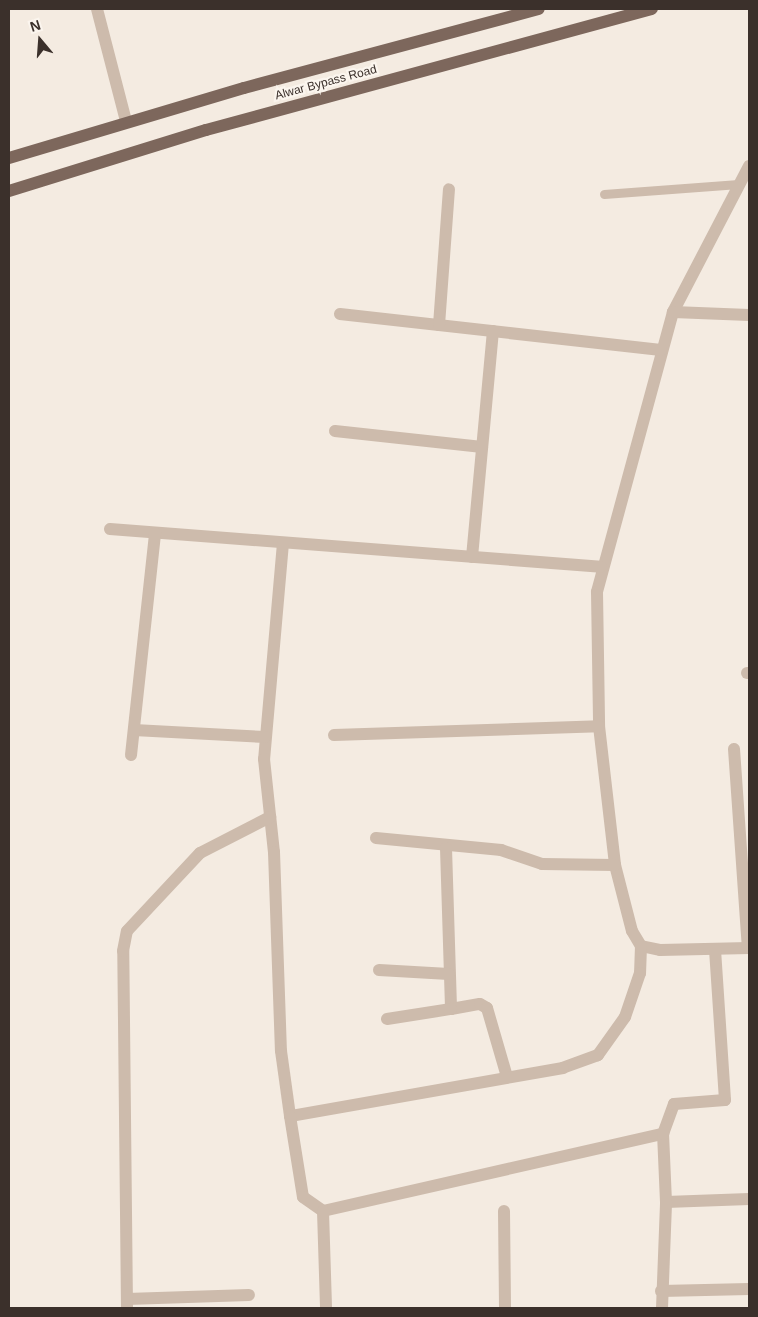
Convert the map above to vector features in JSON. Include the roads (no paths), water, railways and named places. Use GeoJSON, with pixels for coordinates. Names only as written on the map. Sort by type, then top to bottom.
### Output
{"type":"FeatureCollection","features":[{"type":"Feature","properties":{"kind":"main road","name":"Alwar Bypass Road"},"geometry":{"type":"LineString","coordinates":[[9,158],[126,121],[539,9]]}},
{"type":"Feature","properties":{"kind":"main road","name":"Alwar Bypass Road"},"geometry":{"type":"LineString","coordinates":[[9,191],[206,130],[652,9]]}},
{"type":"Feature","properties":{"kind":"street"},"geometry":{"type":"LineString","coordinates":[[97,9],[126,121]]}},
{"type":"Feature","properties":{"kind":"street"},"geometry":{"type":"LineString","coordinates":[[290,1116],[581,1063],[608,1046],[636,989],[641,946],[628,920],[615,865],[600,726],[597,592],[602,567],[673,312],[746,175]]}},
{"type":"Feature","properties":{"kind":"street"},"geometry":{"type":"LineString","coordinates":[[439,325],[449,189]]}},
{"type":"Feature","properties":{"kind":"street"},"geometry":{"type":"LineString","coordinates":[[673,312],[749,315]]}},
{"type":"Feature","properties":{"kind":"street"},"geometry":{"type":"LineString","coordinates":[[340,314],[661,350]]}},
{"type":"Feature","properties":{"kind":"street"},"geometry":{"type":"LineString","coordinates":[[472,557],[493,331]]}},
{"type":"Feature","properties":{"kind":"street"},"geometry":{"type":"LineString","coordinates":[[335,431],[482,447]]}},
{"type":"Feature","properties":{"kind":"street"},"geometry":{"type":"LineString","coordinates":[[110,529],[602,567]]}},
{"type":"Feature","properties":{"kind":"street"},"geometry":{"type":"LineString","coordinates":[[131,755],[156,533]]}},
{"type":"Feature","properties":{"kind":"street"},"geometry":{"type":"LineString","coordinates":[[283,543],[266,737],[281,1051],[303,1197],[323,1211],[662,1134]]}},
{"type":"Feature","properties":{"kind":"street"},"geometry":{"type":"LineString","coordinates":[[334,735],[600,726]]}},
{"type":"Feature","properties":{"kind":"street"},"geometry":{"type":"LineString","coordinates":[[134,730],[266,737]]}},
{"type":"Feature","properties":{"kind":"street"},"geometry":{"type":"LineString","coordinates":[[641,946],[715,950],[749,948],[745,839],[734,749]]}},
{"type":"Feature","properties":{"kind":"street"},"geometry":{"type":"LineString","coordinates":[[249,1295],[127,1304],[123,951],[127,932],[200,852],[270,817]]}},
{"type":"Feature","properties":{"kind":"street"},"geometry":{"type":"LineString","coordinates":[[376,838],[446,848],[501,850],[542,864],[615,865]]}},
{"type":"Feature","properties":{"kind":"street"},"geometry":{"type":"LineString","coordinates":[[446,848],[449,974],[452,1009]]}},
{"type":"Feature","properties":{"kind":"street"},"geometry":{"type":"LineString","coordinates":[[662,1308],[661,1291],[666,1202],[662,1134],[674,1104],[725,1100],[715,950]]}},
{"type":"Feature","properties":{"kind":"street"},"geometry":{"type":"LineString","coordinates":[[379,970],[449,974]]}},
{"type":"Feature","properties":{"kind":"street"},"geometry":{"type":"LineString","coordinates":[[387,1019],[480,1004],[487,1008],[507,1077]]}},
{"type":"Feature","properties":{"kind":"street"},"geometry":{"type":"LineString","coordinates":[[666,1202],[749,1199]]}},
{"type":"Feature","properties":{"kind":"street"},"geometry":{"type":"LineString","coordinates":[[323,1211],[326,1308]]}},
{"type":"Feature","properties":{"kind":"street"},"geometry":{"type":"LineString","coordinates":[[504,1211],[505,1308]]}},
{"type":"Feature","properties":{"kind":"street"},"geometry":{"type":"LineString","coordinates":[[661,1291],[749,1289]]}},
{"type":"Feature","properties":{"kind":"lane"},"geometry":{"type":"LineString","coordinates":[[604,194],[746,175]]}}]}
